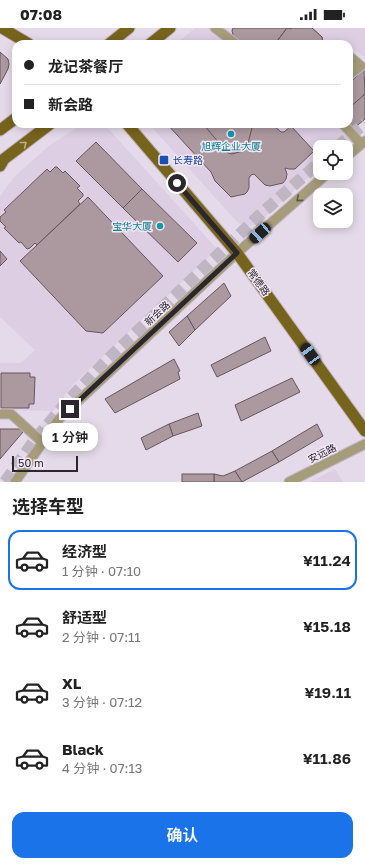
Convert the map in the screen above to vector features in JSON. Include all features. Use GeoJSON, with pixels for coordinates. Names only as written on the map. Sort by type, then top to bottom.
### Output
{"type":"FeatureCollection","features":[{"type":"Feature","properties":{"kind":"main road"},"geometry":{"type":"LineString","coordinates":[[2,28],[22,40]]}},
{"type":"Feature","properties":{"kind":"main road"},"geometry":{"type":"LineString","coordinates":[[114,40],[129,28]]}},
{"type":"Feature","properties":{"kind":"main road"},"geometry":{"type":"LineString","coordinates":[[155,40],[170,28]]}},
{"type":"Feature","properties":{"kind":"main road"},"geometry":{"type":"LineString","coordinates":[[0,130],[12,121]]}},
{"type":"Feature","properties":{"kind":"main road"},"geometry":{"type":"LineString","coordinates":[[0,166],[4,160],[45,128]]}},
{"type":"Feature","properties":{"kind":"main road","name":"常德路"},"geometry":{"type":"LineString","coordinates":[[129,128],[237,253],[365,430]]}},
{"type":"Feature","properties":{"kind":"street"},"geometry":{"type":"LineString","coordinates":[[215,28],[231,40]]}},
{"type":"Feature","properties":{"kind":"street"},"geometry":{"type":"LineString","coordinates":[[353,59],[361,66],[353,73]]}},
{"type":"Feature","properties":{"kind":"street"},"geometry":{"type":"LineString","coordinates":[[347,128],[363,142],[353,151]]}},
{"type":"Feature","properties":{"kind":"street","name":"新会路"},"geometry":{"type":"LineString","coordinates":[[15,482],[59,419],[237,253],[320,180]]}},
{"type":"Feature","properties":{"kind":"street"},"geometry":{"type":"LineString","coordinates":[[0,414],[11,414],[43,442]]}},
{"type":"Feature","properties":{"kind":"street","name":"安远路"},"geometry":{"type":"LineString","coordinates":[[288,482],[365,444]]}},
{"type":"Feature","properties":{"kind":"shaded area"},"geometry":{"type":"Polygon","coordinates":[[[195,28],[365,28],[365,58],[356,50],[353,53],[353,40],[181,40],[195,28]]]}},
{"type":"Feature","properties":{"kind":"shaded area"},"geometry":{"type":"Polygon","coordinates":[[[77,128],[108,128],[217,249],[83,375],[72,386],[53,411],[0,410],[0,363],[21,363],[35,350],[0,317],[0,196],[15,176],[50,145],[77,128]]]}},
{"type":"Feature","properties":{"kind":"shaded area"},"geometry":{"type":"Polygon","coordinates":[[[153,128],[344,128],[353,138],[351,140],[313,140],[313,173],[257,224],[249,226],[238,223],[153,128]]]}},
{"type":"Feature","properties":{"kind":"shaded area"},"geometry":{"type":"Polygon","coordinates":[[[335,469],[343,482],[310,482],[335,469]]]}},
{"type":"Feature","properties":{"kind":"building"},"geometry":{"type":"Polygon","coordinates":[[[233,28],[287,28],[278,40],[235,40],[232,37],[233,28]]]}},
{"type":"Feature","properties":{"kind":"building"},"geometry":{"type":"Polygon","coordinates":[[[287,28],[312,28],[322,37],[322,40],[278,40],[287,28]]]}},
{"type":"Feature","properties":{"kind":"building"},"geometry":{"type":"Polygon","coordinates":[[[287,28],[312,28],[322,37],[322,40],[278,40],[287,28]]]}},
{"type":"Feature","properties":{"kind":"building"},"geometry":{"type":"Polygon","coordinates":[[[0,52],[8,59],[9,64],[0,84],[0,52]]]}},
{"type":"Feature","properties":{"kind":"building"},"geometry":{"type":"Polygon","coordinates":[[[364,70],[365,94],[363,95],[365,98],[365,118],[363,119],[353,106],[353,79],[358,75],[357,74],[364,70]]]}},
{"type":"Feature","properties":{"kind":"building"},"geometry":{"type":"Polygon","coordinates":[[[365,94],[365,119],[353,129],[352,128],[353,104],[365,94]]]}},
{"type":"Feature","properties":{"kind":"building"},"geometry":{"type":"Polygon","coordinates":[[[171,128],[276,128],[281,132],[284,132],[289,128],[293,128],[313,150],[313,152],[295,169],[285,168],[287,174],[283,183],[270,186],[265,185],[254,174],[249,178],[249,188],[245,194],[231,197],[215,181],[211,172],[171,128]]]}},
{"type":"Feature","properties":{"kind":"building","name":"旭辉企业大厦"},"geometry":{"type":"Polygon","coordinates":[[[206,128],[252,128],[247,147],[243,151],[232,154],[225,150],[206,128]]]}},
{"type":"Feature","properties":{"kind":"building"},"geometry":{"type":"Polygon","coordinates":[[[96,142],[142,189],[123,208],[76,161],[96,142]]]}},
{"type":"Feature","properties":{"kind":"building"},"geometry":{"type":"Polygon","coordinates":[[[55,167],[63,173],[65,171],[80,186],[77,188],[83,196],[78,201],[80,204],[37,245],[35,243],[27,249],[4,228],[6,227],[0,221],[0,217],[6,212],[4,210],[47,169],[50,172],[55,167]]]}},
{"type":"Feature","properties":{"kind":"building","name":"宝华大厦"},"geometry":{"type":"Polygon","coordinates":[[[142,189],[197,243],[178,262],[123,208],[142,189]]]}},
{"type":"Feature","properties":{"kind":"building"},"geometry":{"type":"Polygon","coordinates":[[[88,197],[163,276],[103,333],[86,331],[20,261],[88,197]]]}},
{"type":"Feature","properties":{"kind":"building"},"geometry":{"type":"Polygon","coordinates":[[[0,251],[7,259],[0,266],[0,251]]]}},
{"type":"Feature","properties":{"kind":"building"},"geometry":{"type":"Polygon","coordinates":[[[224,283],[231,296],[195,330],[187,316],[224,283]]]}},
{"type":"Feature","properties":{"kind":"building"},"geometry":{"type":"Polygon","coordinates":[[[187,316],[195,330],[179,346],[169,332],[187,316]]]}},
{"type":"Feature","properties":{"kind":"building"},"geometry":{"type":"Polygon","coordinates":[[[265,337],[271,351],[217,377],[211,365],[265,337]]]}},
{"type":"Feature","properties":{"kind":"building"},"geometry":{"type":"Polygon","coordinates":[[[174,359],[180,371],[178,372],[180,379],[115,413],[105,399],[174,359]]]}},
{"type":"Feature","properties":{"kind":"building"},"geometry":{"type":"Polygon","coordinates":[[[1,373],[30,373],[30,377],[35,377],[34,404],[29,404],[29,408],[1,408],[1,373]]]}},
{"type":"Feature","properties":{"kind":"building"},"geometry":{"type":"Polygon","coordinates":[[[292,378],[300,392],[241,421],[235,405],[292,378]]]}},
{"type":"Feature","properties":{"kind":"building"},"geometry":{"type":"Polygon","coordinates":[[[198,413],[202,426],[173,436],[169,424],[198,413]]]}},
{"type":"Feature","properties":{"kind":"building"},"geometry":{"type":"Polygon","coordinates":[[[169,424],[173,436],[146,450],[141,438],[169,424]]]}},
{"type":"Feature","properties":{"kind":"building"},"geometry":{"type":"Polygon","coordinates":[[[317,424],[323,436],[279,462],[272,451],[317,424]]]}},
{"type":"Feature","properties":{"kind":"building"},"geometry":{"type":"Polygon","coordinates":[[[0,429],[20,429],[23,432],[0,459],[0,429]]]}},
{"type":"Feature","properties":{"kind":"building"},"geometry":{"type":"Polygon","coordinates":[[[272,451],[279,462],[242,482],[235,471],[272,451]]]}},
{"type":"Feature","properties":{"kind":"building"},"geometry":{"type":"Polygon","coordinates":[[[235,471],[242,482],[214,482],[214,474],[223,476],[235,471]]]}},
{"type":"Feature","properties":{"kind":"building"},"geometry":{"type":"Polygon","coordinates":[[[182,474],[214,474],[214,482],[182,482],[182,474]]]}},
{"type":"Feature","properties":{"kind":"tunnel"},"geometry":{"type":"LineString","coordinates":[[345,140],[365,123]]}},
{"type":"Feature","properties":{"kind":"tunnel"},"geometry":{"type":"LineString","coordinates":[[5,482],[34,441],[65,404],[105,362],[263,212],[313,168]]}},
{"type":"Feature","properties":{"kind":"place","name":"旭辉企业大厦"},"geometry":{"type":"Point","coordinates":[231,134]}},
{"type":"Feature","properties":{"kind":"place","name":"长寿路"},"geometry":{"type":"Point","coordinates":[164,160]}},
{"type":"Feature","properties":{"kind":"place","name":"宝华大厦"},"geometry":{"type":"Point","coordinates":[160,226]}},
{"type":"Feature","properties":{"kind":"route"},"geometry":{"type":"LineString","coordinates":[[70,409],[237,253],[177,183]]}}]}
